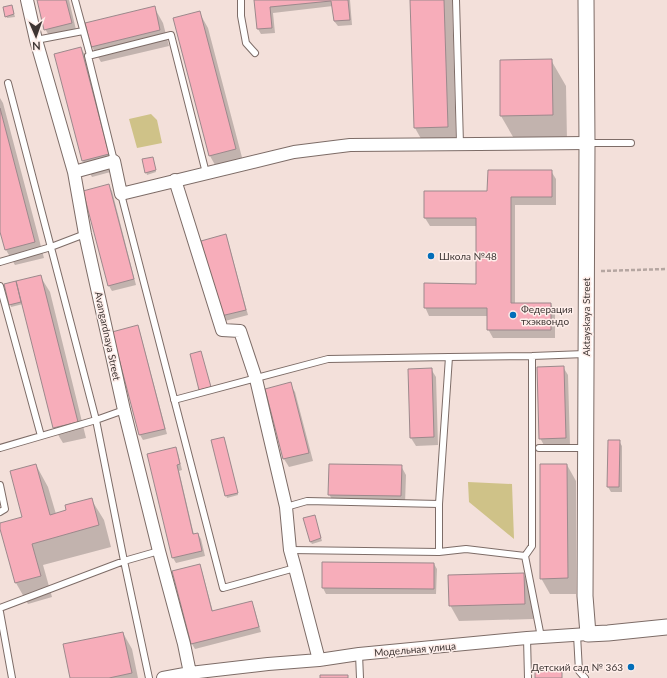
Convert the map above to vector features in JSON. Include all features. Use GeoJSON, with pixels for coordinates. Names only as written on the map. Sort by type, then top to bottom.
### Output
{"type":"FeatureCollection","features":[{"type":"Feature","properties":{"kind":"street","name":"Avangardnaya Street"},"geometry":{"type":"LineString","coordinates":[[27,0],[36,40],[74,172],[85,234],[124,410],[184,644],[190,675]]}},
{"type":"Feature","properties":{"kind":"street","name":"Aktayskaya Street"},"geometry":{"type":"LineString","coordinates":[[583,634],[587,143],[586,0]]}},
{"type":"Feature","properties":{"kind":"street"},"geometry":{"type":"LineString","coordinates":[[74,172],[114,161],[121,194],[294,152],[350,145],[587,143]]}},
{"type":"Feature","properties":{"kind":"street"},"geometry":{"type":"LineString","coordinates":[[175,180],[222,330],[240,332],[256,379],[286,507],[290,550],[319,660]]}},
{"type":"Feature","properties":{"kind":"street","name":"Модельная улица"},"geometry":{"type":"LineString","coordinates":[[163,678],[359,654],[527,638],[608,633],[667,627]]}},
{"type":"Feature","properties":{"kind":"lane"},"geometry":{"type":"LineString","coordinates":[[75,0],[90,55],[88,56],[114,161]]}},
{"type":"Feature","properties":{"kind":"lane"},"geometry":{"type":"LineString","coordinates":[[241,0],[241,16],[246,43],[254,54]]}},
{"type":"Feature","properties":{"kind":"lane"},"geometry":{"type":"LineString","coordinates":[[456,0],[460,144]]}},
{"type":"Feature","properties":{"kind":"lane"},"geometry":{"type":"LineString","coordinates":[[36,40],[83,31]]}},
{"type":"Feature","properties":{"kind":"lane"},"geometry":{"type":"LineString","coordinates":[[90,55],[171,35],[206,173]]}},
{"type":"Feature","properties":{"kind":"lane"},"geometry":{"type":"LineString","coordinates":[[8,83],[96,420],[149,678]]}},
{"type":"Feature","properties":{"kind":"lane"},"geometry":{"type":"LineString","coordinates":[[587,143],[631,143]]}},
{"type":"Feature","properties":{"kind":"lane"},"geometry":{"type":"LineString","coordinates":[[121,194],[223,588],[295,568]]}},
{"type":"Feature","properties":{"kind":"lane"},"geometry":{"type":"LineString","coordinates":[[0,262],[51,247],[85,234]]}},
{"type":"Feature","properties":{"kind":"lane"},"geometry":{"type":"LineString","coordinates":[[0,286],[41,436]]}},
{"type":"Feature","properties":{"kind":"lane"},"geometry":{"type":"LineString","coordinates":[[174,400],[328,359],[586,354]]}},
{"type":"Feature","properties":{"kind":"lane"},"geometry":{"type":"LineString","coordinates":[[532,356],[532,546],[525,556],[541,637]]}},
{"type":"Feature","properties":{"kind":"lane"},"geometry":{"type":"LineString","coordinates":[[439,552],[439,504],[448,357]]}},
{"type":"Feature","properties":{"kind":"lane"},"geometry":{"type":"LineString","coordinates":[[0,448],[96,420],[124,410]]}},
{"type":"Feature","properties":{"kind":"lane"},"geometry":{"type":"LineString","coordinates":[[540,448],[585,448]]}},
{"type":"Feature","properties":{"kind":"lane"},"geometry":{"type":"LineString","coordinates":[[0,485],[6,509],[0,512]]}},
{"type":"Feature","properties":{"kind":"lane"},"geometry":{"type":"LineString","coordinates":[[286,507],[307,501],[439,504]]}},
{"type":"Feature","properties":{"kind":"lane"},"geometry":{"type":"LineString","coordinates":[[290,550],[439,552],[466,549],[525,556]]}},
{"type":"Feature","properties":{"kind":"lane"},"geometry":{"type":"LineString","coordinates":[[0,608],[124,561],[159,551]]}},
{"type":"Feature","properties":{"kind":"lane"},"geometry":{"type":"LineString","coordinates":[[0,612],[12,678]]}},
{"type":"Feature","properties":{"kind":"lane"},"geometry":{"type":"LineString","coordinates":[[583,634],[579,671],[585,678]]}},
{"type":"Feature","properties":{"kind":"lane"},"geometry":{"type":"LineString","coordinates":[[527,638],[528,678]]}},
{"type":"Feature","properties":{"kind":"lane"},"geometry":{"type":"LineString","coordinates":[[359,654],[360,678]]}},
{"type":"Feature","properties":{"kind":"path"},"geometry":{"type":"LineString","coordinates":[[586,272],[667,269]]}},
{"type":"Feature","properties":{"kind":"shaded area"},"geometry":{"type":"Polygon","coordinates":[[[151,114],[157,120],[162,143],[137,148],[129,119],[151,114]]]}},
{"type":"Feature","properties":{"kind":"shaded area"},"geometry":{"type":"Polygon","coordinates":[[[468,482],[512,484],[514,539],[469,502],[468,482]]]}},
{"type":"Feature","properties":{"kind":"building"},"geometry":{"type":"Polygon","coordinates":[[[37,0],[66,0],[72,23],[44,30],[37,0]]]}},
{"type":"Feature","properties":{"kind":"building"},"geometry":{"type":"Polygon","coordinates":[[[254,0],[348,0],[350,20],[334,21],[331,1],[270,7],[272,28],[257,29],[254,0]]]}},
{"type":"Feature","properties":{"kind":"building"},"geometry":{"type":"Polygon","coordinates":[[[410,0],[444,0],[448,127],[414,128],[410,0]]]}},
{"type":"Feature","properties":{"kind":"building"},"geometry":{"type":"Polygon","coordinates":[[[12,5],[14,14],[5,17],[3,7],[12,5]]]}},
{"type":"Feature","properties":{"kind":"building"},"geometry":{"type":"Polygon","coordinates":[[[155,6],[160,30],[91,47],[85,23],[155,6]]]}},
{"type":"Feature","properties":{"kind":"building"},"geometry":{"type":"Polygon","coordinates":[[[200,11],[236,149],[209,156],[173,18],[200,11]]]}},
{"type":"Feature","properties":{"kind":"building"},"geometry":{"type":"Polygon","coordinates":[[[81,47],[109,154],[82,161],[54,54],[81,47]]]}},
{"type":"Feature","properties":{"kind":"building"},"geometry":{"type":"Polygon","coordinates":[[[552,59],[553,115],[500,116],[500,60],[552,59]]]}},
{"type":"Feature","properties":{"kind":"building"},"geometry":{"type":"Polygon","coordinates":[[[0,108],[35,242],[5,250],[0,232],[0,108]]]}},
{"type":"Feature","properties":{"kind":"building"},"geometry":{"type":"Polygon","coordinates":[[[153,157],[156,170],[145,173],[142,159],[153,157]]]}},
{"type":"Feature","properties":{"kind":"building"},"geometry":{"type":"Polygon","coordinates":[[[488,170],[552,170],[552,197],[511,197],[511,303],[551,303],[551,330],[487,330],[487,308],[424,308],[424,283],[476,284],[476,218],[424,218],[424,191],[487,191],[488,170]]]}},
{"type":"Feature","properties":{"kind":"building"},"geometry":{"type":"Polygon","coordinates":[[[109,184],[134,279],[108,286],[83,191],[109,184]]]}},
{"type":"Feature","properties":{"kind":"building"},"geometry":{"type":"Polygon","coordinates":[[[226,234],[246,310],[221,316],[201,241],[226,234]]]}},
{"type":"Feature","properties":{"kind":"building"},"geometry":{"type":"Polygon","coordinates":[[[41,275],[78,422],[53,428],[16,281],[41,275]]]}},
{"type":"Feature","properties":{"kind":"building"},"geometry":{"type":"Polygon","coordinates":[[[16,281],[21,302],[9,305],[4,284],[16,281]]]}},
{"type":"Feature","properties":{"kind":"building"},"geometry":{"type":"Polygon","coordinates":[[[138,325],[165,429],[139,435],[112,332],[138,325]]]}},
{"type":"Feature","properties":{"kind":"building"},"geometry":{"type":"Polygon","coordinates":[[[201,351],[211,387],[199,390],[190,354],[201,351]]]}},
{"type":"Feature","properties":{"kind":"building"},"geometry":{"type":"Polygon","coordinates":[[[564,366],[566,438],[539,439],[537,367],[564,366]]]}},
{"type":"Feature","properties":{"kind":"building"},"geometry":{"type":"Polygon","coordinates":[[[432,368],[434,437],[410,438],[408,369],[432,368]]]}},
{"type":"Feature","properties":{"kind":"building"},"geometry":{"type":"Polygon","coordinates":[[[291,382],[309,453],[283,459],[265,389],[291,382]]]}},
{"type":"Feature","properties":{"kind":"building"},"geometry":{"type":"Polygon","coordinates":[[[224,437],[238,493],[225,496],[211,440],[224,437]]]}},
{"type":"Feature","properties":{"kind":"building"},"geometry":{"type":"Polygon","coordinates":[[[608,440],[620,440],[619,487],[607,487],[608,440]]]}},
{"type":"Feature","properties":{"kind":"building"},"geometry":{"type":"Polygon","coordinates":[[[176,447],[180,464],[177,465],[193,534],[198,533],[202,551],[172,558],[147,454],[176,447]]]}},
{"type":"Feature","properties":{"kind":"building"},"geometry":{"type":"Polygon","coordinates":[[[36,464],[50,515],[66,510],[65,505],[92,498],[99,525],[32,544],[41,576],[15,583],[0,529],[0,523],[22,517],[10,471],[36,464]]]}},
{"type":"Feature","properties":{"kind":"building"},"geometry":{"type":"Polygon","coordinates":[[[329,464],[402,465],[401,496],[328,495],[329,464]]]}},
{"type":"Feature","properties":{"kind":"building"},"geometry":{"type":"Polygon","coordinates":[[[540,464],[567,464],[568,578],[540,579],[540,464]]]}},
{"type":"Feature","properties":{"kind":"building"},"geometry":{"type":"Polygon","coordinates":[[[315,515],[321,538],[310,542],[303,518],[315,515]]]}},
{"type":"Feature","properties":{"kind":"building"},"geometry":{"type":"Polygon","coordinates":[[[322,562],[434,563],[434,589],[322,588],[322,562]]]}},
{"type":"Feature","properties":{"kind":"building"},"geometry":{"type":"Polygon","coordinates":[[[200,564],[212,611],[252,601],[259,627],[191,644],[172,571],[200,564]]]}},
{"type":"Feature","properties":{"kind":"building"},"geometry":{"type":"Polygon","coordinates":[[[524,573],[525,604],[449,606],[448,575],[524,573]]]}},
{"type":"Feature","properties":{"kind":"building"},"geometry":{"type":"Polygon","coordinates":[[[123,632],[132,673],[109,678],[70,678],[63,644],[123,632]]]}},
{"type":"Feature","properties":{"kind":"building"},"geometry":{"type":"Polygon","coordinates":[[[535,671],[562,671],[562,678],[535,678],[535,671]]]}},
{"type":"Feature","properties":{"kind":"building"},"geometry":{"type":"Polygon","coordinates":[[[320,675],[348,675],[348,678],[320,678],[320,675]]]}},
{"type":"Feature","properties":{"kind":"place","name":"Школа №48"},"geometry":{"type":"Point","coordinates":[431,256]}},
{"type":"Feature","properties":{"kind":"place","name":"Федерация тхэквондо"},"geometry":{"type":"Point","coordinates":[513,315]}},
{"type":"Feature","properties":{"kind":"place","name":"Детский сад № 363"},"geometry":{"type":"Point","coordinates":[631,667]}}]}
